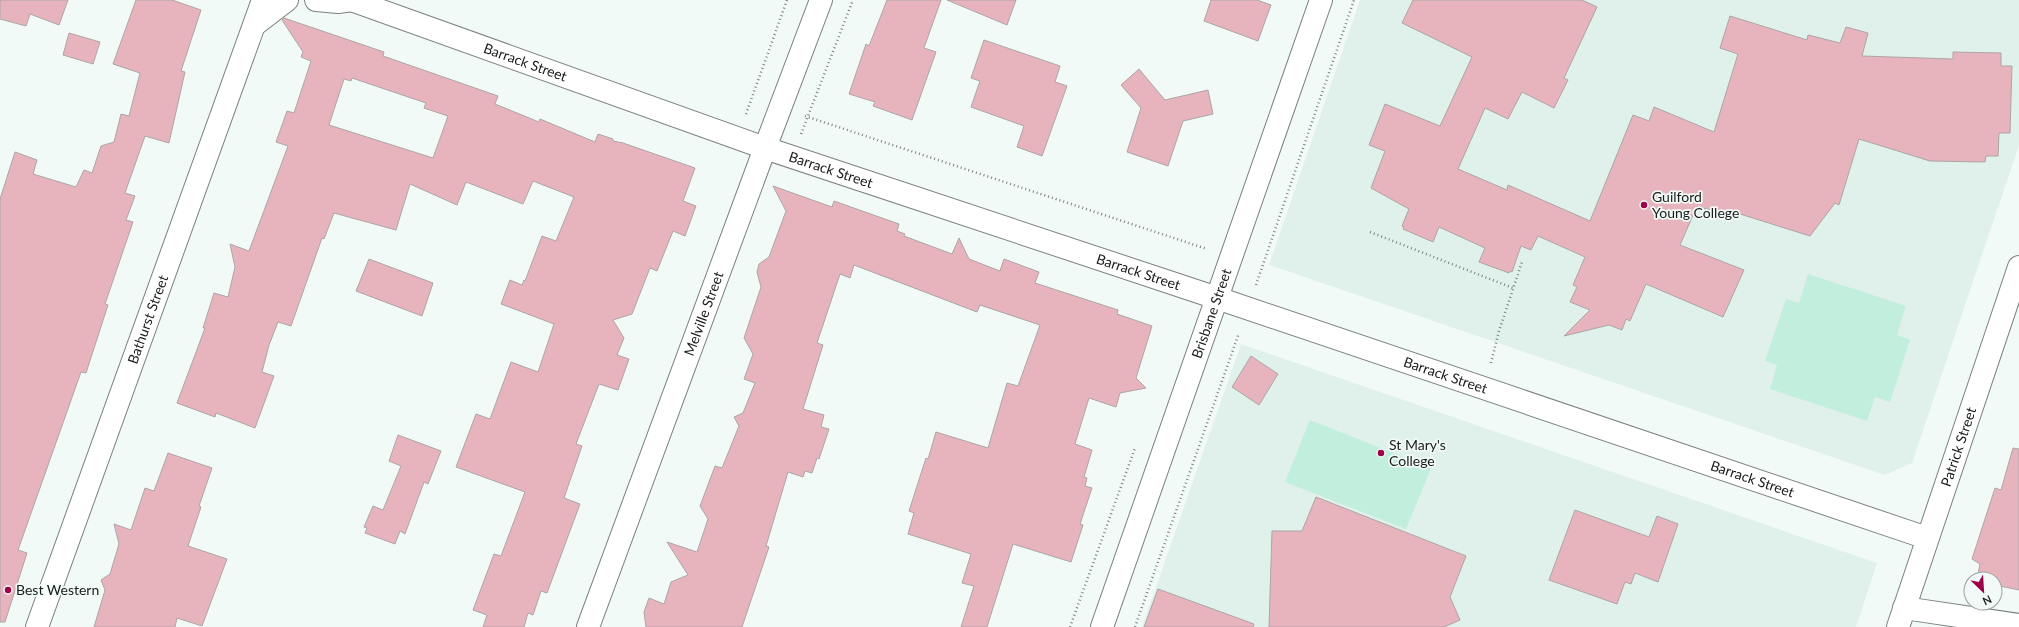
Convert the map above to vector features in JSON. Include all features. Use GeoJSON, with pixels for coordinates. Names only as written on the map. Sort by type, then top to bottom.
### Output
{"type":"FeatureCollection","features":[{"type":"Feature","properties":{"kind":"street"},"geometry":{"type":"LineString","coordinates":[[261,9],[287,0]]}},
{"type":"Feature","properties":{"kind":"street"},"geometry":{"type":"LineString","coordinates":[[316,0],[338,2],[352,0]]}},
{"type":"Feature","properties":{"kind":"street","name":"Barrack Street"},"geometry":{"type":"LineString","coordinates":[[352,0],[765,148],[1217,298],[1926,538]]}},
{"type":"Feature","properties":{"kind":"street","name":"Melville Street"},"geometry":{"type":"LineString","coordinates":[[588,627],[821,0]]}},
{"type":"Feature","properties":{"kind":"street","name":"Brisbane Street"},"geometry":{"type":"LineString","coordinates":[[1102,627],[1321,0]]}},
{"type":"Feature","properties":{"kind":"street","name":"Bathurst Street"},"geometry":{"type":"LineString","coordinates":[[37,627],[261,9]]}},
{"type":"Feature","properties":{"kind":"street","name":"Patrick Street"},"geometry":{"type":"LineString","coordinates":[[1901,617],[1926,538],[2019,267]]}},
{"type":"Feature","properties":{"kind":"street"},"geometry":{"type":"LineString","coordinates":[[1901,617],[2019,625]]}},
{"type":"Feature","properties":{"kind":"path"},"geometry":{"type":"LineString","coordinates":[[737,138],[787,0]]}},
{"type":"Feature","properties":{"kind":"path"},"geometry":{"type":"LineString","coordinates":[[792,157],[853,0]]}},
{"type":"Feature","properties":{"kind":"path"},"geometry":{"type":"LineString","coordinates":[[1135,627],[1354,0]]}},
{"type":"Feature","properties":{"kind":"path"},"geometry":{"type":"LineString","coordinates":[[780,107],[1232,257]]}},
{"type":"Feature","properties":{"kind":"path"},"geometry":{"type":"LineString","coordinates":[[1370,232],[1513,288]]}},
{"type":"Feature","properties":{"kind":"path"},"geometry":{"type":"LineString","coordinates":[[1484,389],[1499,331],[1522,262]]}},
{"type":"Feature","properties":{"kind":"path"},"geometry":{"type":"LineString","coordinates":[[1070,627],[1135,447]]}},
{"type":"Feature","properties":{"kind":"shaded area","name":"Guilford Young College"},"geometry":{"type":"Polygon","coordinates":[[[1360,0],[2019,0],[2019,145],[1912,463],[1885,475],[1269,265],[1360,0]]]}},
{"type":"Feature","properties":{"kind":"shaded area","name":"St Mary's College"},"geometry":{"type":"Polygon","coordinates":[[[1241,344],[1877,563],[1856,627],[1142,627],[1241,344]]]}},
{"type":"Feature","properties":{"kind":"green space"},"geometry":{"type":"Polygon","coordinates":[[[1808,274],[1906,306],[1897,335],[1910,340],[1890,402],[1875,397],[1867,421],[1770,389],[1777,365],[1765,361],[1786,299],[1799,303],[1808,274]]]}},
{"type":"Feature","properties":{"kind":"green space"},"geometry":{"type":"Polygon","coordinates":[[[1310,420],[1431,468],[1406,529],[1285,482],[1310,420]]]}},
{"type":"Feature","properties":{"kind":"building"},"geometry":{"type":"Polygon","coordinates":[[[0,0],[68,0],[59,25],[30,14],[26,26],[0,19],[0,0]]]}},
{"type":"Feature","properties":{"kind":"building"},"geometry":{"type":"Polygon","coordinates":[[[136,0],[172,0],[201,10],[181,71],[185,72],[169,143],[145,136],[125,193],[135,196],[126,220],[133,222],[105,304],[108,305],[86,373],[81,372],[18,550],[27,553],[5,622],[0,622],[0,199],[15,152],[37,160],[33,174],[76,187],[84,170],[92,173],[101,146],[114,142],[121,114],[129,116],[140,73],[113,64],[136,0]]]}},
{"type":"Feature","properties":{"kind":"building"},"geometry":{"type":"Polygon","coordinates":[[[887,0],[941,0],[924,48],[936,52],[912,120],[873,106],[875,102],[849,94],[866,44],[869,46],[887,0]]]}},
{"type":"Feature","properties":{"kind":"building"},"geometry":{"type":"Polygon","coordinates":[[[947,0],[1016,0],[1007,25],[947,0]]]}},
{"type":"Feature","properties":{"kind":"building"},"geometry":{"type":"Polygon","coordinates":[[[1211,0],[1257,0],[1271,5],[1258,41],[1204,21],[1211,0]]]}},
{"type":"Feature","properties":{"kind":"building"},"geometry":{"type":"Polygon","coordinates":[[[1413,0],[1582,0],[1597,7],[1564,78],[1568,80],[1554,108],[1522,92],[1508,119],[1485,108],[1458,169],[1507,190],[1508,185],[1590,221],[1633,115],[1649,121],[1654,107],[1714,132],[1738,54],[1720,48],[1730,16],[1807,40],[1808,35],[1840,43],[1846,27],[1868,33],[1862,56],[1953,59],[1953,52],[2001,53],[2001,66],[2012,66],[2010,133],[1999,133],[1998,156],[1986,156],[1985,162],[1930,161],[1859,139],[1839,205],[1835,203],[1810,236],[1737,213],[1735,218],[1697,206],[1680,245],[1744,270],[1723,317],[1646,284],[1630,321],[1626,319],[1622,330],[1609,325],[1564,336],[1590,310],[1570,302],[1577,287],[1573,285],[1585,257],[1538,236],[1531,250],[1521,246],[1512,272],[1510,271],[1509,273],[1479,262],[1485,248],[1439,227],[1433,242],[1403,229],[1404,227],[1402,226],[1409,209],[1371,188],[1385,151],[1369,145],[1385,104],[1440,126],[1472,57],[1402,23],[1413,0]]]}},
{"type":"Feature","properties":{"kind":"building"},"geometry":{"type":"Polygon","coordinates":[[[284,18],[384,52],[383,56],[498,96],[495,104],[539,122],[540,119],[595,142],[598,134],[613,139],[613,141],[623,143],[695,168],[683,201],[696,206],[685,236],[673,231],[657,271],[650,268],[632,314],[613,320],[624,338],[617,355],[629,359],[618,390],[599,384],[576,444],[582,446],[564,498],[580,504],[547,593],[541,591],[533,615],[528,613],[524,627],[483,627],[487,615],[473,610],[494,554],[501,556],[525,492],[456,467],[476,414],[490,419],[511,362],[538,372],[554,324],[501,304],[510,280],[522,285],[524,280],[525,281],[542,236],[556,241],[574,197],[533,181],[523,204],[466,182],[457,205],[410,184],[396,230],[334,213],[324,239],[322,238],[291,326],[278,322],[269,345],[262,372],[274,376],[255,428],[216,413],[215,417],[177,403],[205,328],[203,328],[214,293],[228,297],[235,267],[230,244],[249,251],[288,146],[276,142],[287,111],[294,113],[311,61],[301,57],[303,52],[282,20],[284,18]],[[352,78],[351,81],[344,79],[329,125],[433,158],[448,116],[424,108],[426,103],[352,78]]]}},
{"type":"Feature","properties":{"kind":"building"},"geometry":{"type":"Polygon","coordinates":[[[69,33],[100,42],[93,64],[63,55],[69,33]]]}},
{"type":"Feature","properties":{"kind":"building"},"geometry":{"type":"Polygon","coordinates":[[[984,40],[1060,66],[1055,82],[1067,86],[1042,156],[1017,147],[1024,126],[971,107],[980,81],[971,78],[984,40]]]}},
{"type":"Feature","properties":{"kind":"building"},"geometry":{"type":"Polygon","coordinates":[[[1139,69],[1165,100],[1208,90],[1213,114],[1183,121],[1168,166],[1127,152],[1141,108],[1121,85],[1139,69]]]}},
{"type":"Feature","properties":{"kind":"building"},"geometry":{"type":"Polygon","coordinates":[[[773,186],[832,207],[834,201],[899,224],[897,231],[905,234],[904,236],[952,254],[959,238],[969,259],[1000,271],[1004,259],[1039,272],[1035,283],[1118,310],[1117,314],[1152,326],[1136,378],[1146,388],[1120,393],[1116,407],[1089,398],[1075,444],[1092,450],[1084,477],[1087,478],[1085,486],[1092,488],[1080,524],[1083,525],[1071,562],[1013,544],[987,627],[961,627],[974,586],[962,583],[971,554],[908,534],[914,513],[909,511],[936,432],[988,448],[1007,383],[1018,386],[1040,325],[980,305],[977,312],[854,265],[850,278],[840,274],[817,343],[823,345],[803,409],[824,415],[821,427],[829,429],[819,459],[817,458],[812,473],[805,471],[803,477],[788,472],[766,546],[769,547],[742,627],[646,627],[644,612],[649,598],[664,604],[671,582],[688,575],[667,542],[697,552],[708,519],[700,506],[715,466],[722,468],[739,426],[734,417],[743,413],[755,383],[744,379],[753,354],[744,338],[761,287],[757,272],[759,264],[769,257],[786,211],[773,186]]]}},
{"type":"Feature","properties":{"kind":"building"},"geometry":{"type":"Polygon","coordinates":[[[369,259],[433,283],[422,316],[356,291],[369,259]]]}},
{"type":"Feature","properties":{"kind":"building"},"geometry":{"type":"Polygon","coordinates":[[[1251,356],[1278,374],[1259,405],[1232,387],[1251,356]]]}},
{"type":"Feature","properties":{"kind":"building"},"geometry":{"type":"Polygon","coordinates":[[[398,435],[441,451],[428,484],[424,482],[405,534],[400,531],[395,544],[365,533],[367,528],[364,527],[373,506],[383,510],[401,466],[389,461],[398,435]]]}},
{"type":"Feature","properties":{"kind":"building"},"geometry":{"type":"Polygon","coordinates":[[[2013,448],[2019,449],[2019,590],[2003,587],[2003,571],[1979,571],[1980,564],[1972,559],[1995,488],[2001,490],[2013,448]]]}},
{"type":"Feature","properties":{"kind":"building"},"geometry":{"type":"Polygon","coordinates":[[[168,453],[212,468],[199,506],[201,507],[188,546],[227,559],[202,626],[177,618],[175,627],[94,627],[105,590],[101,580],[110,574],[119,544],[114,524],[131,530],[145,488],[154,491],[168,453]]]}},
{"type":"Feature","properties":{"kind":"building"},"geometry":{"type":"Polygon","coordinates":[[[1316,497],[1466,556],[1450,597],[1460,620],[1444,627],[1269,627],[1272,531],[1302,531],[1316,497]]]}},
{"type":"Feature","properties":{"kind":"building"},"geometry":{"type":"Polygon","coordinates":[[[1575,510],[1649,537],[1657,516],[1678,524],[1658,582],[1635,573],[1631,584],[1625,582],[1617,604],[1549,580],[1575,510]]]}},
{"type":"Feature","properties":{"kind":"building"},"geometry":{"type":"Polygon","coordinates":[[[1158,589],[1254,624],[1253,627],[1144,627],[1158,589]]]}},
{"type":"Feature","properties":{"kind":"place","name":"Guilford Young College"},"geometry":{"type":"Point","coordinates":[1644,205]}},
{"type":"Feature","properties":{"kind":"place","name":"St Mary's College"},"geometry":{"type":"Point","coordinates":[1381,453]}},
{"type":"Feature","properties":{"kind":"place","name":"Best Western"},"geometry":{"type":"Point","coordinates":[8,590]}}]}
